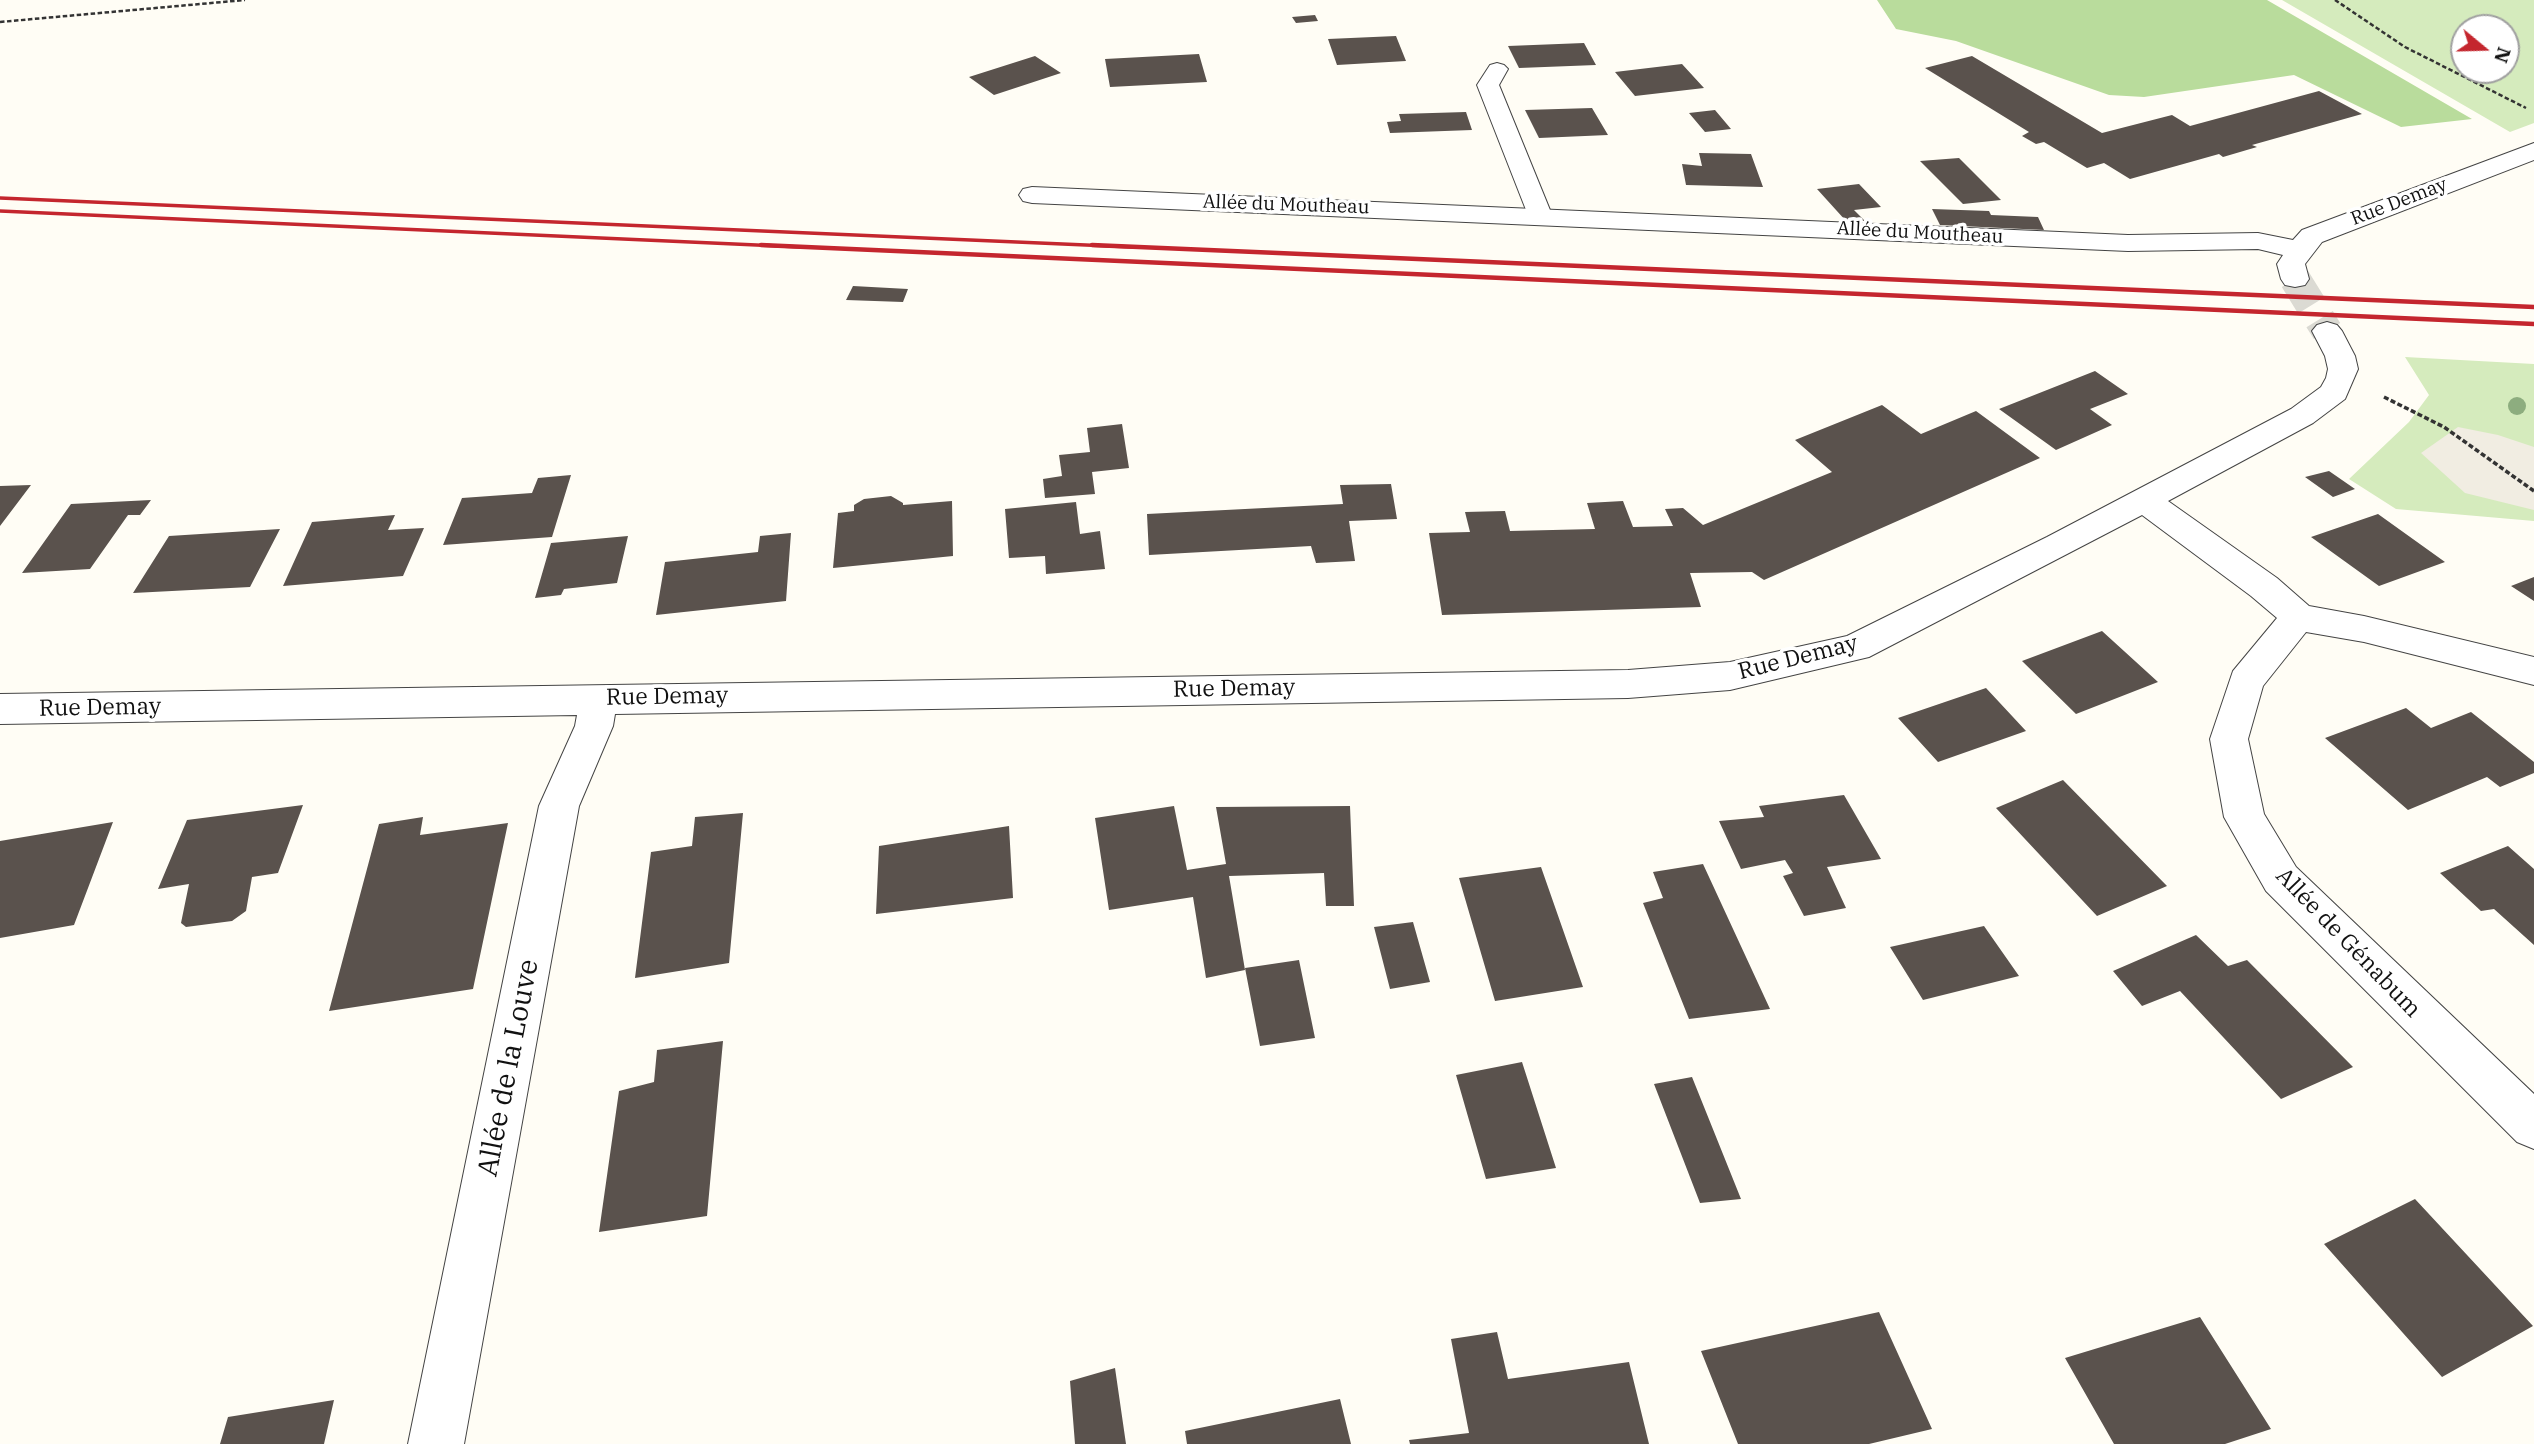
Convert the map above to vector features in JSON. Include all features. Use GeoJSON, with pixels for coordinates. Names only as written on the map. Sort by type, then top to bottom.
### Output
{"type":"FeatureCollection","features":[{"type":"Feature","properties":{"kind":"street","name":"Rue Demay"},"geometry":{"type":"LineString","coordinates":[[2299,250],[2312,236],[2534,151]]}},
{"type":"Feature","properties":{"kind":"street","name":"Allée du Moutheau"},"geometry":{"type":"LineString","coordinates":[[1032,195],[1540,215],[2128,243],[2258,240],[2299,250]]}},
{"type":"Feature","properties":{"kind":"street"},"geometry":{"type":"LineString","coordinates":[[2295,279],[2291,264],[2299,250]]}},
{"type":"Feature","properties":{"kind":"street","name":"Rue Demay"},"geometry":{"type":"LineString","coordinates":[[0,709],[1628,684],[1730,676],[1856,647],[2302,416],[2334,392],[2343,369],[2327,331]]}},
{"type":"Feature","properties":{"kind":"street"},"geometry":{"type":"LineString","coordinates":[[2143,500],[2264,587],[2298,617],[2364,629],[2534,671]]}},
{"type":"Feature","properties":{"kind":"street","name":"Allée de Génabum"},"geometry":{"type":"LineString","coordinates":[[2298,617],[2246,681],[2229,739],[2244,817],[2281,879],[2534,1126]]}},
{"type":"Feature","properties":{"kind":"street","name":"Allée de la Louve"},"geometry":{"type":"LineString","coordinates":[[436,1444],[559,806],[594,726],[599,698]]}},
{"type":"Feature","properties":{"kind":"lane"},"geometry":{"type":"LineString","coordinates":[[1497,69],[1488,85],[1540,215]]}},
{"type":"Feature","properties":{"kind":"path"},"geometry":{"type":"LineString","coordinates":[[0,22],[244,0]]}},
{"type":"Feature","properties":{"kind":"path"},"geometry":{"type":"LineString","coordinates":[[2335,0],[2405,47],[2534,113]]}},
{"type":"Feature","properties":{"kind":"path"},"geometry":{"type":"LineString","coordinates":[[2391,399],[2451,432],[2534,491]]}},
{"type":"Feature","properties":{"kind":"green space"},"geometry":{"type":"Polygon","coordinates":[[[1877,0],[2267,0],[2472,119],[2401,127],[2294,75],[2144,97],[2109,95],[1956,41],[1896,29],[1877,0]]]}},
{"type":"Feature","properties":{"kind":"green space"},"geometry":{"type":"Polygon","coordinates":[[[2282,0],[2534,0],[2534,123],[2510,132],[2282,0]]]}},
{"type":"Feature","properties":{"kind":"green space"},"geometry":{"type":"Polygon","coordinates":[[[2405,357],[2534,364],[2534,521],[2396,509],[2349,479],[2409,422],[2429,395],[2405,357]]]}},
{"type":"Feature","properties":{"kind":"shaded area"},"geometry":{"type":"Polygon","coordinates":[[[2458,427],[2498,435],[2534,447],[2534,510],[2465,493],[2421,453],[2458,427]]]}},
{"type":"Feature","properties":{"kind":"building"},"geometry":{"type":"Polygon","coordinates":[[[1315,15],[1318,21],[1296,23],[1292,17],[1315,15]]]}},
{"type":"Feature","properties":{"kind":"building"},"geometry":{"type":"Polygon","coordinates":[[[1396,36],[1406,61],[1337,65],[1328,39],[1396,36]]]}},
{"type":"Feature","properties":{"kind":"building"},"geometry":{"type":"Polygon","coordinates":[[[1584,43],[1596,65],[1519,68],[1508,46],[1584,43]]]}},
{"type":"Feature","properties":{"kind":"building"},"geometry":{"type":"Polygon","coordinates":[[[1199,54],[1207,82],[1110,87],[1105,59],[1199,54]]]}},
{"type":"Feature","properties":{"kind":"building"},"geometry":{"type":"Polygon","coordinates":[[[1035,56],[1061,73],[994,95],[969,77],[1035,56]]]}},
{"type":"Feature","properties":{"kind":"building"},"geometry":{"type":"Polygon","coordinates":[[[1972,56],[2102,133],[2172,115],[2190,126],[2319,91],[2362,114],[2252,145],[2257,147],[2223,157],[2219,154],[2130,179],[2104,163],[2087,168],[2044,142],[2036,144],[2022,136],[2029,132],[1925,68],[1972,56]]]}},
{"type":"Feature","properties":{"kind":"building"},"geometry":{"type":"Polygon","coordinates":[[[1682,64],[1704,88],[1635,96],[1615,72],[1682,64]]]}},
{"type":"Feature","properties":{"kind":"building"},"geometry":{"type":"Polygon","coordinates":[[[1592,108],[1608,135],[1539,138],[1525,110],[1592,108]]]}},
{"type":"Feature","properties":{"kind":"building"},"geometry":{"type":"Polygon","coordinates":[[[1715,110],[1731,129],[1705,132],[1689,113],[1715,110]]]}},
{"type":"Feature","properties":{"kind":"building"},"geometry":{"type":"Polygon","coordinates":[[[1466,112],[1472,130],[1390,133],[1387,122],[1401,121],[1399,114],[1466,112]]]}},
{"type":"Feature","properties":{"kind":"building"},"geometry":{"type":"Polygon","coordinates":[[[1699,153],[1751,154],[1763,187],[1686,185],[1682,164],[1702,166],[1699,153]]]}},
{"type":"Feature","properties":{"kind":"building"},"geometry":{"type":"Polygon","coordinates":[[[1959,158],[2001,200],[1963,204],[1920,161],[1959,158]]]}},
{"type":"Feature","properties":{"kind":"building"},"geometry":{"type":"Polygon","coordinates":[[[1859,184],[1881,207],[1854,210],[1865,221],[1846,221],[1817,189],[1859,184]]]}},
{"type":"Feature","properties":{"kind":"building"},"geometry":{"type":"Polygon","coordinates":[[[1932,209],[1989,211],[1991,215],[2038,217],[2044,230],[1940,225],[1932,209]]]}},
{"type":"Feature","properties":{"kind":"building"},"geometry":{"type":"Polygon","coordinates":[[[853,286],[908,289],[903,302],[846,300],[853,286]]]}},
{"type":"Feature","properties":{"kind":"building"},"geometry":{"type":"Polygon","coordinates":[[[2095,371],[2128,394],[2090,409],[2112,425],[2056,450],[1999,409],[2095,371]]]}},
{"type":"Feature","properties":{"kind":"building"},"geometry":{"type":"Polygon","coordinates":[[[1882,405],[1921,434],[1976,411],[2040,458],[1764,580],[1752,572],[1690,573],[1701,607],[1442,615],[1429,533],[1470,532],[1465,512],[1505,511],[1510,531],[1595,529],[1587,503],[1623,501],[1633,527],[1673,526],[1665,509],[1683,508],[1703,525],[1832,472],[1795,440],[1882,405]]]}},
{"type":"Feature","properties":{"kind":"building"},"geometry":{"type":"Polygon","coordinates":[[[1122,424],[1129,468],[1092,472],[1095,494],[1045,498],[1043,479],[1062,476],[1059,455],[1090,452],[1087,428],[1122,424]]]}},
{"type":"Feature","properties":{"kind":"building"},"geometry":{"type":"Polygon","coordinates":[[[2329,471],[2355,489],[2333,497],[2305,477],[2329,471]]]}},
{"type":"Feature","properties":{"kind":"building"},"geometry":{"type":"Polygon","coordinates":[[[571,475],[552,537],[443,545],[462,498],[532,493],[538,478],[571,475]]]}},
{"type":"Feature","properties":{"kind":"building"},"geometry":{"type":"Polygon","coordinates":[[[1391,484],[1397,519],[1349,521],[1355,561],[1316,563],[1311,546],[1149,555],[1147,514],[1343,504],[1340,485],[1391,484]]]}},
{"type":"Feature","properties":{"kind":"building"},"geometry":{"type":"Polygon","coordinates":[[[31,485],[0,526],[0,486],[31,485]]]}},
{"type":"Feature","properties":{"kind":"building"},"geometry":{"type":"Polygon","coordinates":[[[891,496],[903,505],[952,501],[953,556],[833,568],[838,513],[854,511],[854,505],[864,499],[891,496]]]}},
{"type":"Feature","properties":{"kind":"building"},"geometry":{"type":"Polygon","coordinates":[[[151,500],[140,515],[128,515],[90,569],[22,573],[71,504],[151,500]]]}},
{"type":"Feature","properties":{"kind":"building"},"geometry":{"type":"Polygon","coordinates":[[[1076,502],[1080,534],[1100,531],[1105,569],[1046,574],[1045,556],[1009,558],[1005,509],[1076,502]]]}},
{"type":"Feature","properties":{"kind":"building"},"geometry":{"type":"Polygon","coordinates":[[[2378,514],[2445,562],[2379,586],[2311,537],[2378,514]]]}},
{"type":"Feature","properties":{"kind":"building"},"geometry":{"type":"Polygon","coordinates":[[[395,515],[388,530],[424,528],[403,576],[283,586],[312,522],[395,515]]]}},
{"type":"Feature","properties":{"kind":"building"},"geometry":{"type":"Polygon","coordinates":[[[280,529],[250,587],[133,593],[169,536],[280,529]]]}},
{"type":"Feature","properties":{"kind":"building"},"geometry":{"type":"Polygon","coordinates":[[[791,533],[786,601],[656,615],[665,562],[758,552],[760,536],[791,533]]]}},
{"type":"Feature","properties":{"kind":"building"},"geometry":{"type":"Polygon","coordinates":[[[628,536],[617,583],[564,589],[561,595],[535,598],[551,543],[628,536]]]}},
{"type":"Feature","properties":{"kind":"building"},"geometry":{"type":"Polygon","coordinates":[[[2534,577],[2534,601],[2511,586],[2534,577]]]}},
{"type":"Feature","properties":{"kind":"building"},"geometry":{"type":"Polygon","coordinates":[[[2102,631],[2158,682],[2076,714],[2022,661],[2102,631]]]}},
{"type":"Feature","properties":{"kind":"building"},"geometry":{"type":"Polygon","coordinates":[[[1986,688],[2026,731],[1938,762],[1898,718],[1986,688]]]}},
{"type":"Feature","properties":{"kind":"building"},"geometry":{"type":"Polygon","coordinates":[[[2406,708],[2431,728],[2471,712],[2534,762],[2534,773],[2500,787],[2487,777],[2408,810],[2325,738],[2406,708]]]}},
{"type":"Feature","properties":{"kind":"building"},"geometry":{"type":"Polygon","coordinates":[[[2063,780],[2167,886],[2097,916],[1996,808],[2063,780]]]}},
{"type":"Feature","properties":{"kind":"building"},"geometry":{"type":"Polygon","coordinates":[[[1844,795],[1881,859],[1827,867],[1846,908],[1804,916],[1783,876],[1793,873],[1785,860],[1741,869],[1719,821],[1764,817],[1759,806],[1844,795]]]}},
{"type":"Feature","properties":{"kind":"building"},"geometry":{"type":"Polygon","coordinates":[[[303,805],[278,873],[252,877],[246,911],[232,921],[186,927],[181,923],[189,884],[158,889],[187,820],[303,805]]]}},
{"type":"Feature","properties":{"kind":"building"},"geometry":{"type":"Polygon","coordinates":[[[1174,806],[1187,870],[1226,864],[1216,807],[1350,806],[1354,906],[1326,906],[1324,873],[1229,876],[1245,970],[1206,978],[1193,897],[1109,910],[1095,818],[1174,806]]]}},
{"type":"Feature","properties":{"kind":"building"},"geometry":{"type":"Polygon","coordinates":[[[743,813],[729,963],[635,978],[651,852],[692,846],[695,817],[743,813]]]}},
{"type":"Feature","properties":{"kind":"building"},"geometry":{"type":"Polygon","coordinates":[[[423,817],[420,835],[508,823],[473,989],[329,1011],[379,824],[423,817]]]}},
{"type":"Feature","properties":{"kind":"building"},"geometry":{"type":"Polygon","coordinates":[[[113,822],[74,925],[0,938],[0,841],[113,822]]]}},
{"type":"Feature","properties":{"kind":"building"},"geometry":{"type":"Polygon","coordinates":[[[1009,826],[1013,898],[876,914],[879,846],[1009,826]]]}},
{"type":"Feature","properties":{"kind":"building"},"geometry":{"type":"Polygon","coordinates":[[[2508,846],[2534,869],[2534,945],[2494,909],[2481,911],[2440,873],[2508,846]]]}},
{"type":"Feature","properties":{"kind":"building"},"geometry":{"type":"Polygon","coordinates":[[[1703,864],[1770,1009],[1689,1019],[1643,903],[1663,898],[1653,872],[1703,864]]]}},
{"type":"Feature","properties":{"kind":"building"},"geometry":{"type":"Polygon","coordinates":[[[1541,867],[1583,987],[1495,1001],[1459,878],[1541,867]]]}},
{"type":"Feature","properties":{"kind":"building"},"geometry":{"type":"Polygon","coordinates":[[[1413,922],[1430,982],[1390,989],[1374,927],[1413,922]]]}},
{"type":"Feature","properties":{"kind":"building"},"geometry":{"type":"Polygon","coordinates":[[[1984,926],[2019,976],[1923,1000],[1890,947],[1984,926]]]}},
{"type":"Feature","properties":{"kind":"building"},"geometry":{"type":"Polygon","coordinates":[[[2196,935],[2228,966],[2247,960],[2353,1067],[2281,1099],[2180,991],[2142,1006],[2113,971],[2196,935]]]}},
{"type":"Feature","properties":{"kind":"building"},"geometry":{"type":"Polygon","coordinates":[[[1299,960],[1315,1038],[1260,1046],[1245,968],[1299,960]]]}},
{"type":"Feature","properties":{"kind":"building"},"geometry":{"type":"Polygon","coordinates":[[[723,1041],[707,1216],[599,1232],[619,1091],[654,1082],[657,1050],[723,1041]]]}},
{"type":"Feature","properties":{"kind":"building"},"geometry":{"type":"Polygon","coordinates":[[[1522,1062],[1556,1168],[1486,1179],[1456,1075],[1522,1062]]]}},
{"type":"Feature","properties":{"kind":"building"},"geometry":{"type":"Polygon","coordinates":[[[1692,1077],[1741,1199],[1700,1203],[1654,1084],[1692,1077]]]}},
{"type":"Feature","properties":{"kind":"building"},"geometry":{"type":"Polygon","coordinates":[[[2415,1199],[2533,1326],[2442,1377],[2324,1244],[2415,1199]]]}},
{"type":"Feature","properties":{"kind":"building"},"geometry":{"type":"Polygon","coordinates":[[[1879,1312],[1932,1429],[1869,1444],[1738,1444],[1701,1351],[1879,1312]]]}},
{"type":"Feature","properties":{"kind":"building"},"geometry":{"type":"Polygon","coordinates":[[[2200,1317],[2271,1429],[2225,1444],[2114,1444],[2065,1358],[2200,1317]]]}},
{"type":"Feature","properties":{"kind":"building"},"geometry":{"type":"Polygon","coordinates":[[[1497,1332],[1508,1379],[1629,1362],[1649,1444],[1410,1444],[1409,1440],[1469,1433],[1451,1339],[1497,1332]]]}},
{"type":"Feature","properties":{"kind":"building"},"geometry":{"type":"Polygon","coordinates":[[[1115,1368],[1126,1444],[1075,1444],[1070,1381],[1115,1368]]]}},
{"type":"Feature","properties":{"kind":"building"},"geometry":{"type":"Polygon","coordinates":[[[1340,1399],[1351,1444],[1187,1444],[1185,1431],[1340,1399]]]}},
{"type":"Feature","properties":{"kind":"building"},"geometry":{"type":"Polygon","coordinates":[[[334,1400],[324,1444],[220,1444],[228,1417],[334,1400]]]}},
{"type":"Feature","properties":{"kind":"tunnel"},"geometry":{"type":"LineString","coordinates":[[2295,279],[2327,331]]}},
{"type":"Feature","properties":{"kind":"railway"},"geometry":{"type":"LineString","coordinates":[[0,198],[1132,247]]}},
{"type":"Feature","properties":{"kind":"railway"},"geometry":{"type":"LineString","coordinates":[[0,211],[801,247]]}},
{"type":"Feature","properties":{"kind":"railway"},"geometry":{"type":"LineString","coordinates":[[761,245],[2534,324]]}},
{"type":"Feature","properties":{"kind":"railway"},"geometry":{"type":"LineString","coordinates":[[1092,245],[2534,307]]}}]}
